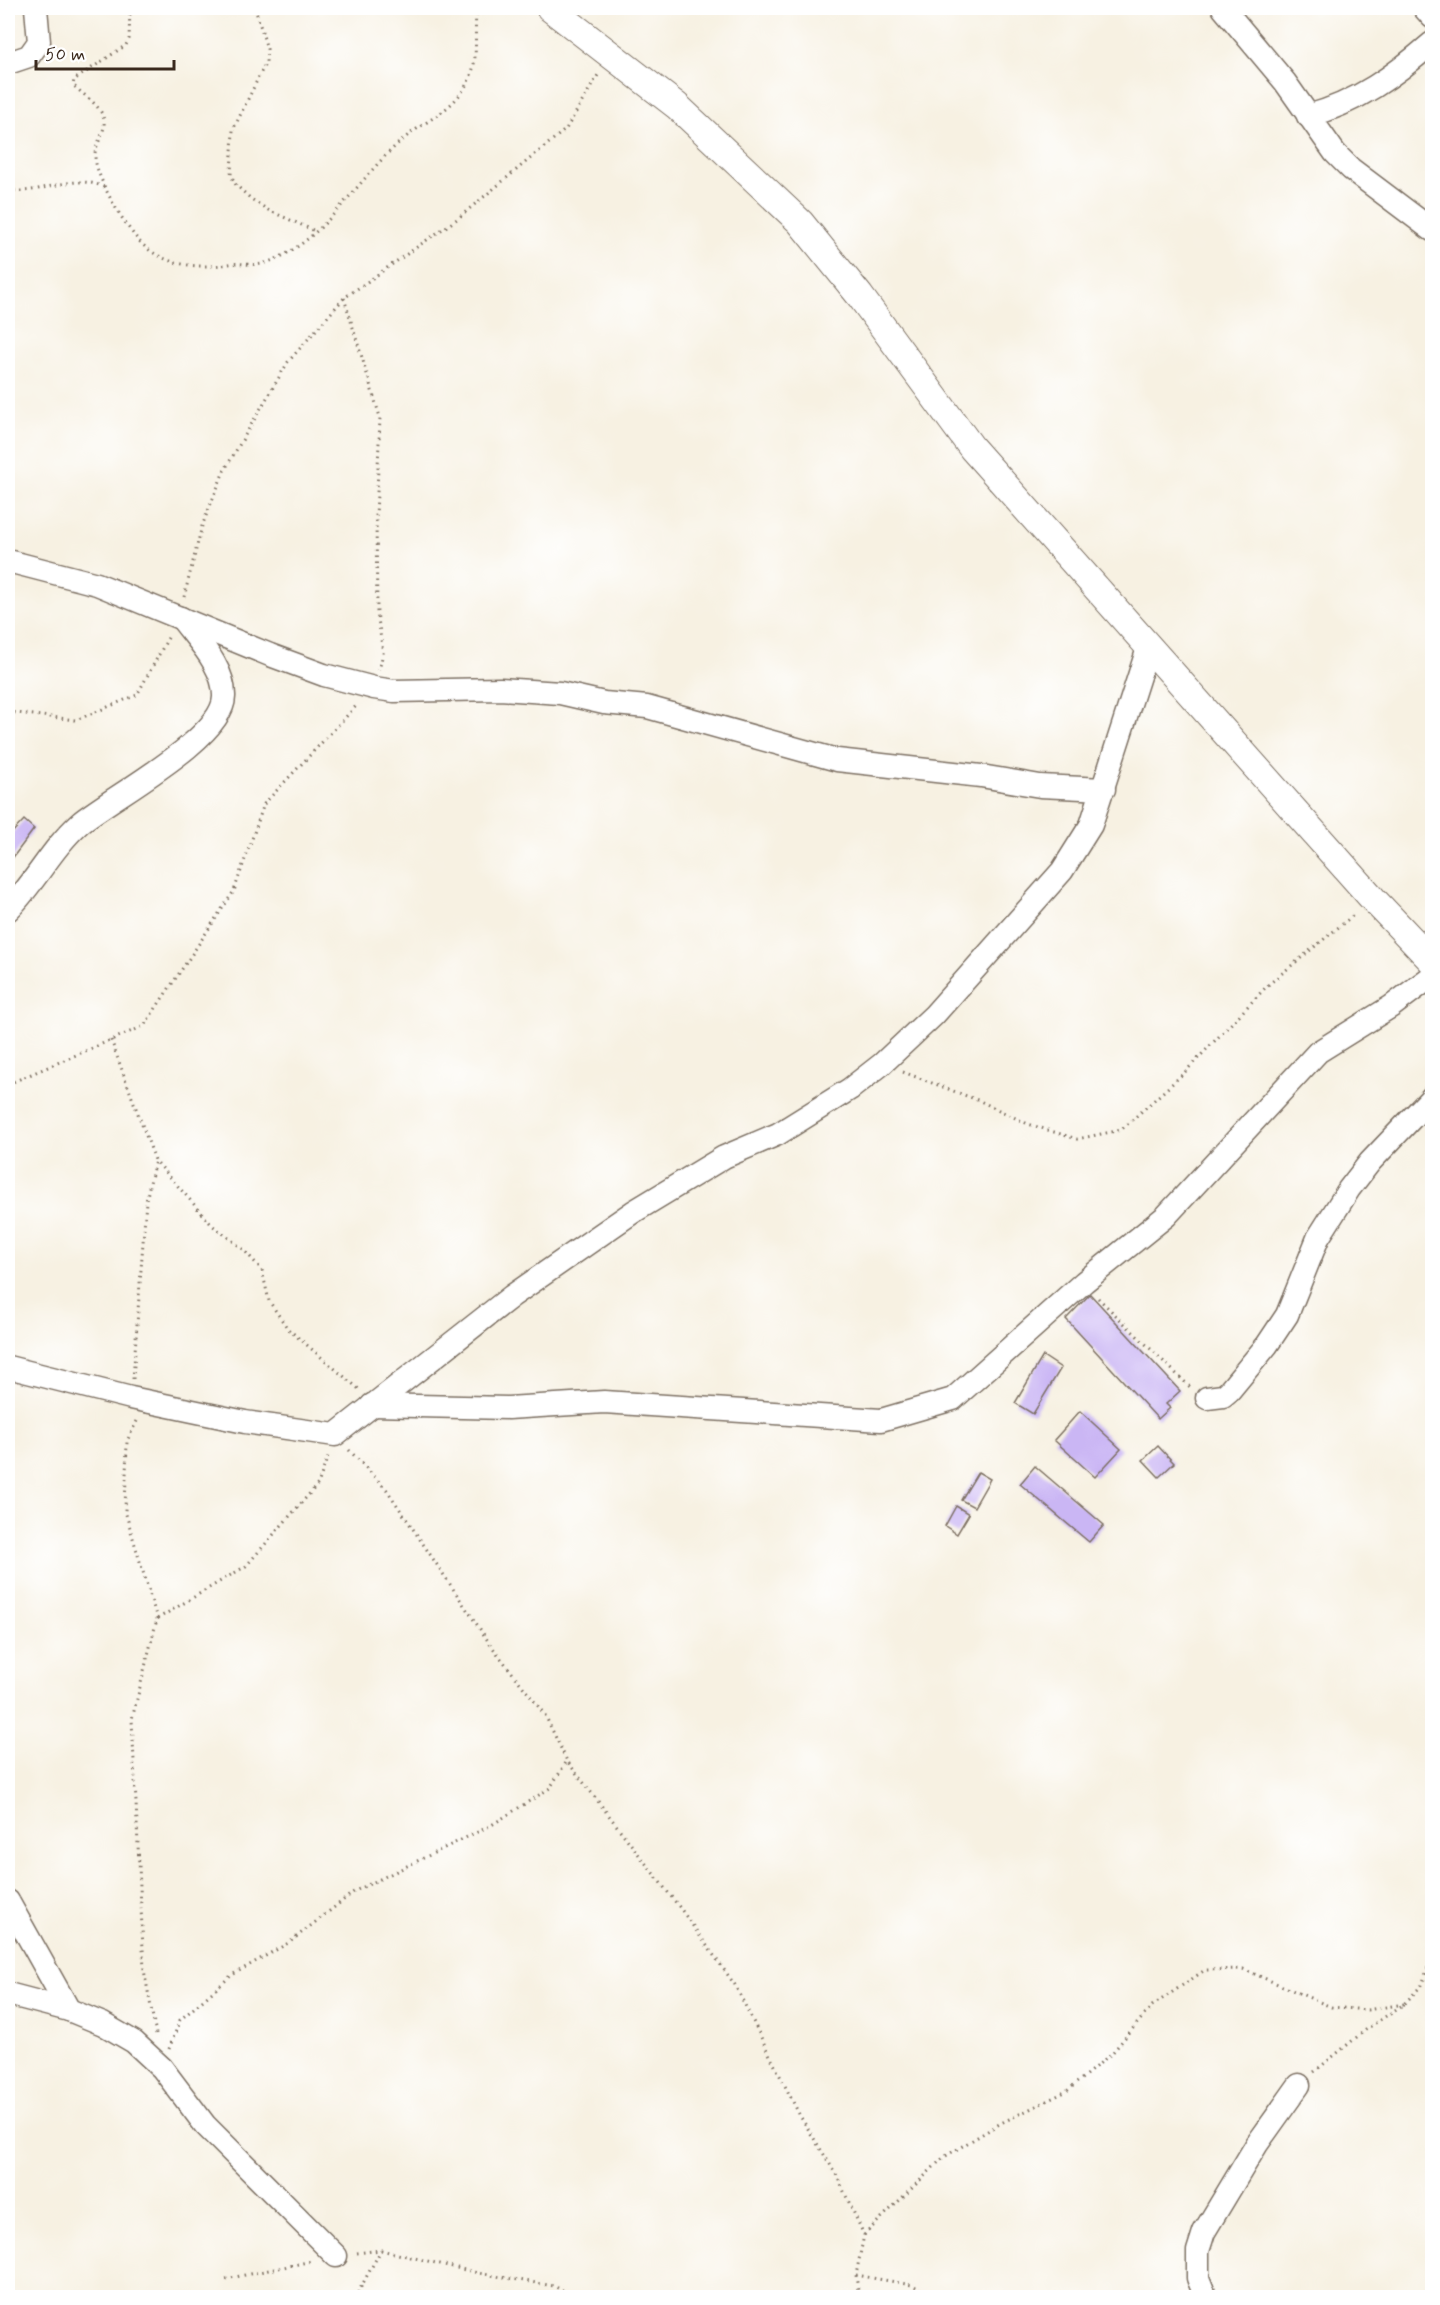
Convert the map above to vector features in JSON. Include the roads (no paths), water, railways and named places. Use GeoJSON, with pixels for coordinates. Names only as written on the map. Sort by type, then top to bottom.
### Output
{"type":"FeatureCollection","features":[{"type":"Feature","properties":{"kind":"street"},"geometry":{"type":"LineString","coordinates":[[8,63],[28,56],[39,42],[36,8]]}},
{"type":"Feature","properties":{"kind":"street"},"geometry":{"type":"LineString","coordinates":[[550,8],[677,106],[800,222],[860,296],[972,448],[1373,899],[1432,961]]}},
{"type":"Feature","properties":{"kind":"street"},"geometry":{"type":"LineString","coordinates":[[1223,8],[1285,82],[1335,153],[1351,169],[1432,230]]}},
{"type":"Feature","properties":{"kind":"street"},"geometry":{"type":"LineString","coordinates":[[1424,8],[1432,16]]}},
{"type":"Feature","properties":{"kind":"street"},"geometry":{"type":"LineString","coordinates":[[1308,116],[1333,109],[1385,82],[1432,43]]}},
{"type":"Feature","properties":{"kind":"street"},"geometry":{"type":"LineString","coordinates":[[8,561],[97,584],[324,675],[374,688],[394,691],[500,688],[560,693],[604,703],[647,707],[837,760],[981,776],[1040,786],[1104,789]]}},
{"type":"Feature","properties":{"kind":"street"},"geometry":{"type":"LineString","coordinates":[[8,910],[27,891],[52,850],[81,823],[179,754],[210,728],[225,698],[212,659],[180,617]]}},
{"type":"Feature","properties":{"kind":"street"},"geometry":{"type":"LineString","coordinates":[[8,1367],[139,1400],[245,1422],[335,1435],[512,1296],[633,1212],[724,1157],[778,1134],[850,1089],[882,1064],[934,1015],[1062,871],[1091,825],[1149,645]]}},
{"type":"Feature","properties":{"kind":"street"},"geometry":{"type":"LineString","coordinates":[[372,1405],[508,1408],[604,1402],[881,1419],[953,1399],[1084,1282],[1166,1216],[1318,1052],[1392,1006],[1432,976]]}},
{"type":"Feature","properties":{"kind":"street"},"geometry":{"type":"LineString","coordinates":[[1207,1398],[1223,1396],[1229,1391],[1267,1346],[1299,1291],[1328,1220],[1370,1162],[1432,1097]]}},
{"type":"Feature","properties":{"kind":"street"},"geometry":{"type":"LineString","coordinates":[[8,1901],[69,2010]]}},
{"type":"Feature","properties":{"kind":"street"},"geometry":{"type":"LineString","coordinates":[[8,1994],[69,2010],[103,2024],[134,2042],[162,2068],[205,2125],[336,2256]]}},
{"type":"Feature","properties":{"kind":"street"},"geometry":{"type":"LineString","coordinates":[[1206,2298],[1198,2278],[1198,2251],[1204,2232],[1263,2134],[1299,2085]]}}]}
